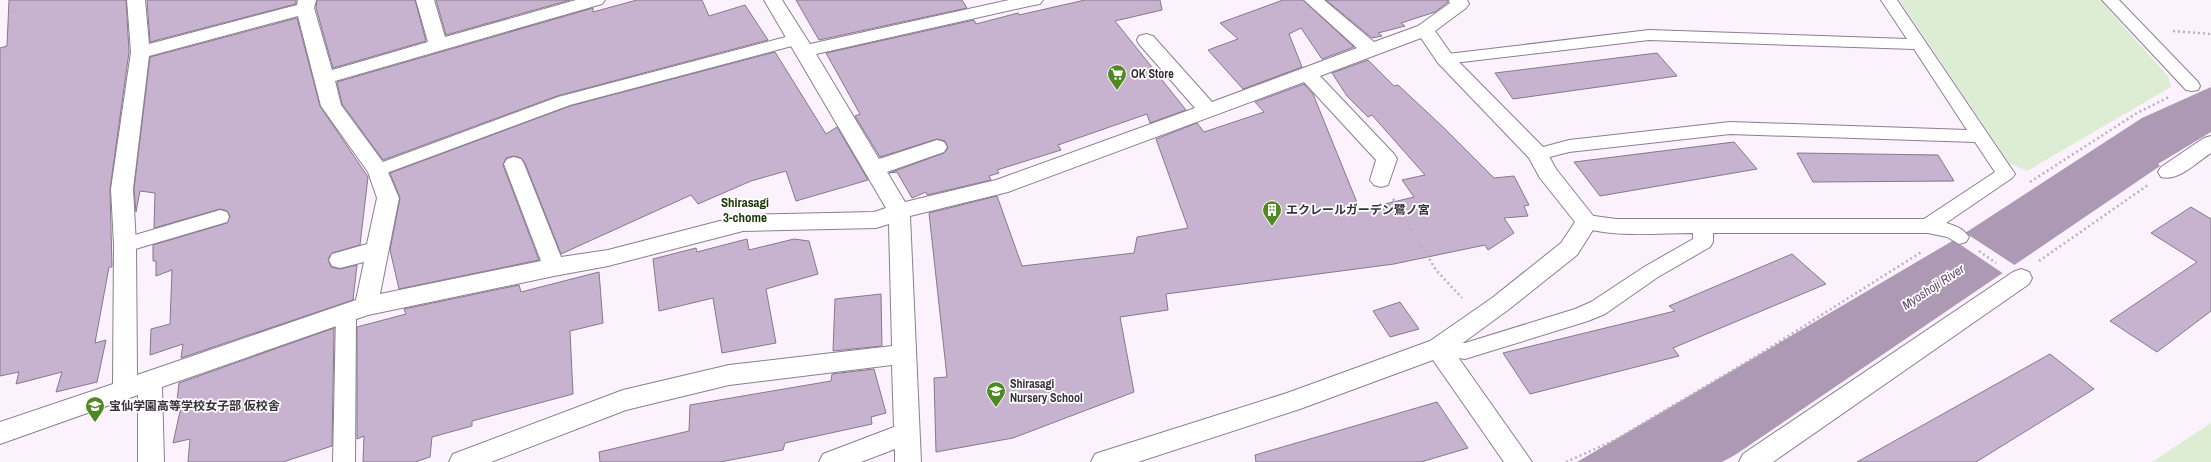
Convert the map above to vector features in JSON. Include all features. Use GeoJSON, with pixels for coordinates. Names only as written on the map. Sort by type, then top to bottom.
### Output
{"type":"FeatureCollection","features":[{"type":"Feature","properties":{"kind":"street"},"geometry":{"type":"LineString","coordinates":[[125,389],[125,245],[122,188],[140,52],[136,0]]}},
{"type":"Feature","properties":{"kind":"street"},"geometry":{"type":"LineString","coordinates":[[425,0],[438,45]]}},
{"type":"Feature","properties":{"kind":"street"},"geometry":{"type":"LineString","coordinates":[[325,78],[596,0]]}},
{"type":"Feature","properties":{"kind":"street"},"geometry":{"type":"LineString","coordinates":[[773,0],[899,211],[908,462]]}},
{"type":"Feature","properties":{"kind":"street"},"geometry":{"type":"LineString","coordinates":[[801,45],[1034,0]]}},
{"type":"Feature","properties":{"kind":"street"},"geometry":{"type":"LineString","coordinates":[[1313,0],[1372,51]]}},
{"type":"Feature","properties":{"kind":"street"},"geometry":{"type":"LineString","coordinates":[[0,433],[356,310],[554,266],[608,258],[743,223],[876,220],[899,211],[1000,187],[1309,75],[1425,30],[1460,4],[1458,0]]}},
{"type":"Feature","properties":{"kind":"street"},"geometry":{"type":"LineString","coordinates":[[140,52],[306,4],[331,106],[378,170],[388,198],[377,250],[356,310]]}},
{"type":"Feature","properties":{"kind":"street"},"geometry":{"type":"LineString","coordinates":[[1104,462],[1291,402],[1438,348],[1480,318],[1569,249],[1587,222],[1547,173],[1538,154],[1445,59],[1425,30]]}},
{"type":"Feature","properties":{"kind":"street"},"geometry":{"type":"LineString","coordinates":[[1146,40],[1209,111]]}},
{"type":"Feature","properties":{"kind":"street"},"geometry":{"type":"LineString","coordinates":[[1309,75],[1387,159],[1381,180]]}},
{"type":"Feature","properties":{"kind":"street"},"geometry":{"type":"LineString","coordinates":[[2168,172],[2211,143]]}},
{"type":"Feature","properties":{"kind":"street"},"geometry":{"type":"LineString","coordinates":[[874,169],[938,148]]}},
{"type":"Feature","properties":{"kind":"street"},"geometry":{"type":"LineString","coordinates":[[514,164],[554,266]]}},
{"type":"Feature","properties":{"kind":"street"},"geometry":{"type":"LineString","coordinates":[[340,260],[377,250]]}},
{"type":"Feature","properties":{"kind":"street"},"geometry":{"type":"LineString","coordinates":[[1752,462],[2021,278]]}},
{"type":"Feature","properties":{"kind":"street"},"geometry":{"type":"LineString","coordinates":[[1438,348],[1519,462]]}},
{"type":"Feature","properties":{"kind":"street"},"geometry":{"type":"LineString","coordinates":[[462,462],[623,400],[729,375],[903,354]]}},
{"type":"Feature","properties":{"kind":"street"},"geometry":{"type":"LineString","coordinates":[[150,381],[151,462]]}},
{"type":"Feature","properties":{"kind":"street"},"geometry":{"type":"LineString","coordinates":[[832,462],[907,432]]}},
{"type":"Feature","properties":{"kind":"lane"},"geometry":{"type":"LineString","coordinates":[[1889,0],[1912,32],[1918,44],[2006,174],[1928,226]]}},
{"type":"Feature","properties":{"kind":"lane"},"geometry":{"type":"LineString","coordinates":[[2110,0],[2192,86]]}},
{"type":"Feature","properties":{"kind":"lane"},"geometry":{"type":"LineString","coordinates":[[1445,59],[1649,35],[1918,44]]}},
{"type":"Feature","properties":{"kind":"lane"},"geometry":{"type":"LineString","coordinates":[[378,170],[564,102],[801,45]]}},
{"type":"Feature","properties":{"kind":"lane"},"geometry":{"type":"LineString","coordinates":[[1538,154],[1569,146],[1730,128],[1981,136]]}},
{"type":"Feature","properties":{"kind":"lane"},"geometry":{"type":"LineString","coordinates":[[125,245],[220,217]]}},
{"type":"Feature","properties":{"kind":"lane"},"geometry":{"type":"LineString","coordinates":[[1587,222],[1616,226],[1928,226],[1956,234]]}},
{"type":"Feature","properties":{"kind":"lane"},"geometry":{"type":"LineString","coordinates":[[1438,348],[1465,351],[1581,315],[1598,308],[1651,272],[1702,242],[1703,226]]}},
{"type":"Feature","properties":{"kind":"lane"},"geometry":{"type":"LineString","coordinates":[[344,462],[356,310]]}},
{"type":"Feature","properties":{"kind":"path"},"geometry":{"type":"LineString","coordinates":[[2140,31],[2202,32],[2211,34]]}},
{"type":"Feature","properties":{"kind":"path"},"geometry":{"type":"LineString","coordinates":[[2027,184],[2137,113],[2192,86]]}},
{"type":"Feature","properties":{"kind":"path"},"geometry":{"type":"LineString","coordinates":[[2021,278],[2037,262],[2168,172]]}},
{"type":"Feature","properties":{"kind":"path"},"geometry":{"type":"LineString","coordinates":[[1381,180],[1436,270],[1480,318]]}},
{"type":"Feature","properties":{"kind":"path"},"geometry":{"type":"LineString","coordinates":[[1566,462],[1615,440],[1755,357],[1956,234],[2000,266]]}},
{"type":"Feature","properties":{"kind":"green space"},"geometry":{"type":"Polygon","coordinates":[[[1899,0],[2100,0],[2168,76],[2171,87],[2027,171],[2010,164],[1899,0]]]}},
{"type":"Feature","properties":{"kind":"green space"},"geometry":{"type":"Polygon","coordinates":[[[2211,423],[2211,462],[2152,462],[2211,423]]]}},
{"type":"Feature","properties":{"kind":"water","name":"Myoshoji River"},"geometry":{"type":"Polygon","coordinates":[[[2211,87],[2211,132],[2158,164],[2160,166],[1735,455],[1722,462],[1577,462],[1959,237],[2142,118],[2211,87]]]}},
{"type":"Feature","properties":{"kind":"pier"},"geometry":{"type":"Polygon","coordinates":[[[1964,232],[2016,266],[2004,274],[1952,239],[1964,232]]]}},
{"type":"Feature","properties":{"kind":"building"},"geometry":{"type":"Polygon","coordinates":[[[9,0],[126,0],[129,52],[110,189],[112,267],[109,267],[95,343],[106,340],[97,382],[56,392],[62,372],[16,384],[19,372],[0,376],[0,48],[7,46],[9,0]]]}},
{"type":"Feature","properties":{"kind":"building"},"geometry":{"type":"Polygon","coordinates":[[[147,0],[296,0],[296,4],[150,42],[147,0]]]}},
{"type":"Feature","properties":{"kind":"building"},"geometry":{"type":"Polygon","coordinates":[[[317,0],[415,0],[426,41],[333,68],[316,8],[317,0]]]}},
{"type":"Feature","properties":{"kind":"building"},"geometry":{"type":"Polygon","coordinates":[[[436,0],[570,0],[446,35],[436,0]]]}},
{"type":"Feature","properties":{"kind":"building"},"geometry":{"type":"Polygon","coordinates":[[[637,0],[702,0],[709,16],[745,5],[768,40],[557,96],[383,160],[342,104],[337,82],[593,8],[593,12],[637,0]]]}},
{"type":"Feature","properties":{"kind":"building"},"geometry":{"type":"Polygon","coordinates":[[[796,0],[962,0],[967,8],[819,40],[796,0]]]}},
{"type":"Feature","properties":{"kind":"building"},"geometry":{"type":"Polygon","coordinates":[[[1085,0],[1160,0],[1162,10],[1115,21],[1186,110],[1150,123],[1147,114],[1058,145],[1061,150],[997,170],[999,173],[989,176],[991,180],[927,195],[926,192],[912,198],[897,172],[889,173],[944,153],[948,148],[945,141],[937,139],[880,157],[855,116],[860,114],[826,53],[974,20],[976,24],[1018,13],[1019,15],[1085,0]]]}},
{"type":"Feature","properties":{"kind":"building"},"geometry":{"type":"Polygon","coordinates":[[[1283,0],[1303,0],[1354,47],[1322,59],[1301,28],[1289,34],[1302,67],[1243,89],[1208,50],[1238,39],[1220,23],[1283,0]]]}},
{"type":"Feature","properties":{"kind":"building"},"geometry":{"type":"Polygon","coordinates":[[[1326,0],[1448,0],[1448,2],[1435,12],[1401,23],[1405,26],[1378,33],[1382,36],[1372,38],[1326,0]]]}},
{"type":"Feature","properties":{"kind":"building"},"geometry":{"type":"Polygon","coordinates":[[[297,18],[320,106],[368,177],[360,245],[332,253],[328,259],[331,267],[340,269],[357,265],[353,300],[181,358],[183,344],[150,355],[151,329],[170,324],[172,270],[156,276],[156,261],[153,261],[153,245],[227,223],[230,216],[227,211],[220,209],[154,228],[155,193],[140,191],[136,212],[134,189],[150,57],[297,18]]]}},
{"type":"Feature","properties":{"kind":"building"},"geometry":{"type":"Polygon","coordinates":[[[775,52],[826,134],[837,127],[868,180],[796,201],[786,171],[751,181],[698,204],[691,195],[561,254],[525,163],[521,158],[514,156],[506,158],[503,165],[539,260],[399,289],[390,250],[400,198],[390,173],[570,106],[775,52]]]}},
{"type":"Feature","properties":{"kind":"building"},"geometry":{"type":"Polygon","coordinates":[[[1657,53],[1677,76],[1513,99],[1495,73],[1657,53]]]}},
{"type":"Feature","properties":{"kind":"building"},"geometry":{"type":"Polygon","coordinates":[[[1368,60],[1394,86],[1398,85],[1443,127],[1494,178],[1514,176],[1529,205],[1524,206],[1528,216],[1504,218],[1514,233],[1488,250],[1485,245],[1394,264],[1166,294],[1168,310],[1120,317],[1134,392],[1013,438],[936,452],[934,378],[947,377],[929,213],[997,196],[1022,266],[1134,253],[1137,237],[1188,228],[1156,139],[1197,123],[1204,132],[1264,112],[1255,102],[1304,84],[1313,94],[1360,210],[1414,197],[1402,180],[1425,175],[1372,115],[1368,117],[1347,96],[1332,73],[1368,60]]]}},
{"type":"Feature","properties":{"kind":"building"},"geometry":{"type":"Polygon","coordinates":[[[1734,142],[1757,169],[1600,196],[1574,162],[1734,142]]]}},
{"type":"Feature","properties":{"kind":"building"},"geometry":{"type":"Polygon","coordinates":[[[1797,153],[1938,155],[1954,181],[1813,182],[1797,153]]]}},
{"type":"Feature","properties":{"kind":"building"},"geometry":{"type":"Polygon","coordinates":[[[2191,207],[2211,219],[2211,311],[2157,352],[2110,321],[2197,262],[2151,233],[2191,207]]]}},
{"type":"Feature","properties":{"kind":"building"},"geometry":{"type":"Polygon","coordinates":[[[747,239],[749,250],[794,239],[809,241],[818,274],[766,289],[776,343],[722,353],[713,298],[659,311],[653,259],[696,248],[697,252],[747,239]]]}},
{"type":"Feature","properties":{"kind":"building"},"geometry":{"type":"Polygon","coordinates":[[[1792,254],[1826,284],[1673,348],[1679,356],[1530,394],[1503,353],[1675,311],[1669,306],[1792,254]]]}},
{"type":"Feature","properties":{"kind":"building"},"geometry":{"type":"Polygon","coordinates":[[[599,272],[603,323],[570,331],[573,394],[472,421],[472,426],[432,437],[430,457],[415,462],[363,462],[364,436],[357,439],[357,327],[406,314],[404,309],[519,285],[521,292],[599,272]]]}},
{"type":"Feature","properties":{"kind":"building"},"geometry":{"type":"Polygon","coordinates":[[[881,294],[882,346],[833,351],[835,299],[881,294]]]}},
{"type":"Feature","properties":{"kind":"building"},"geometry":{"type":"Polygon","coordinates":[[[1400,302],[1419,329],[1390,337],[1373,311],[1400,302]]]}},
{"type":"Feature","properties":{"kind":"building"},"geometry":{"type":"Polygon","coordinates":[[[334,328],[332,446],[283,462],[188,462],[190,439],[173,443],[181,407],[176,409],[179,383],[334,328]]]}},
{"type":"Feature","properties":{"kind":"building"},"geometry":{"type":"Polygon","coordinates":[[[2050,354],[2094,389],[1976,462],[1857,462],[2050,354]]]}},
{"type":"Feature","properties":{"kind":"building"},"geometry":{"type":"Polygon","coordinates":[[[874,369],[886,413],[871,417],[872,424],[785,443],[783,450],[720,462],[600,462],[599,452],[689,431],[690,405],[831,381],[832,374],[874,369]]]}},
{"type":"Feature","properties":{"kind":"building"},"geometry":{"type":"Polygon","coordinates":[[[1437,402],[1468,448],[1421,462],[1256,462],[1255,455],[1437,402]]]}},
{"type":"Feature","properties":{"kind":"place","name":"OK Store"},"geometry":{"type":"Point","coordinates":[1117,91]}},
{"type":"Feature","properties":{"kind":"place","name":"エクレールガーデン鷺ノ宮"},"geometry":{"type":"Point","coordinates":[1272,227]}},
{"type":"Feature","properties":{"kind":"place","name":"Shirasagi Nursery School"},"geometry":{"type":"Point","coordinates":[996,408]}},
{"type":"Feature","properties":{"kind":"place","name":"宝仙学園高等学校女子部 仮校舎"},"geometry":{"type":"Point","coordinates":[95,423]}},
{"type":"Feature","properties":{"kind":"district","name":"Shirasagi 3-chome"},"geometry":{"type":"Point","coordinates":[745,210]}}]}
